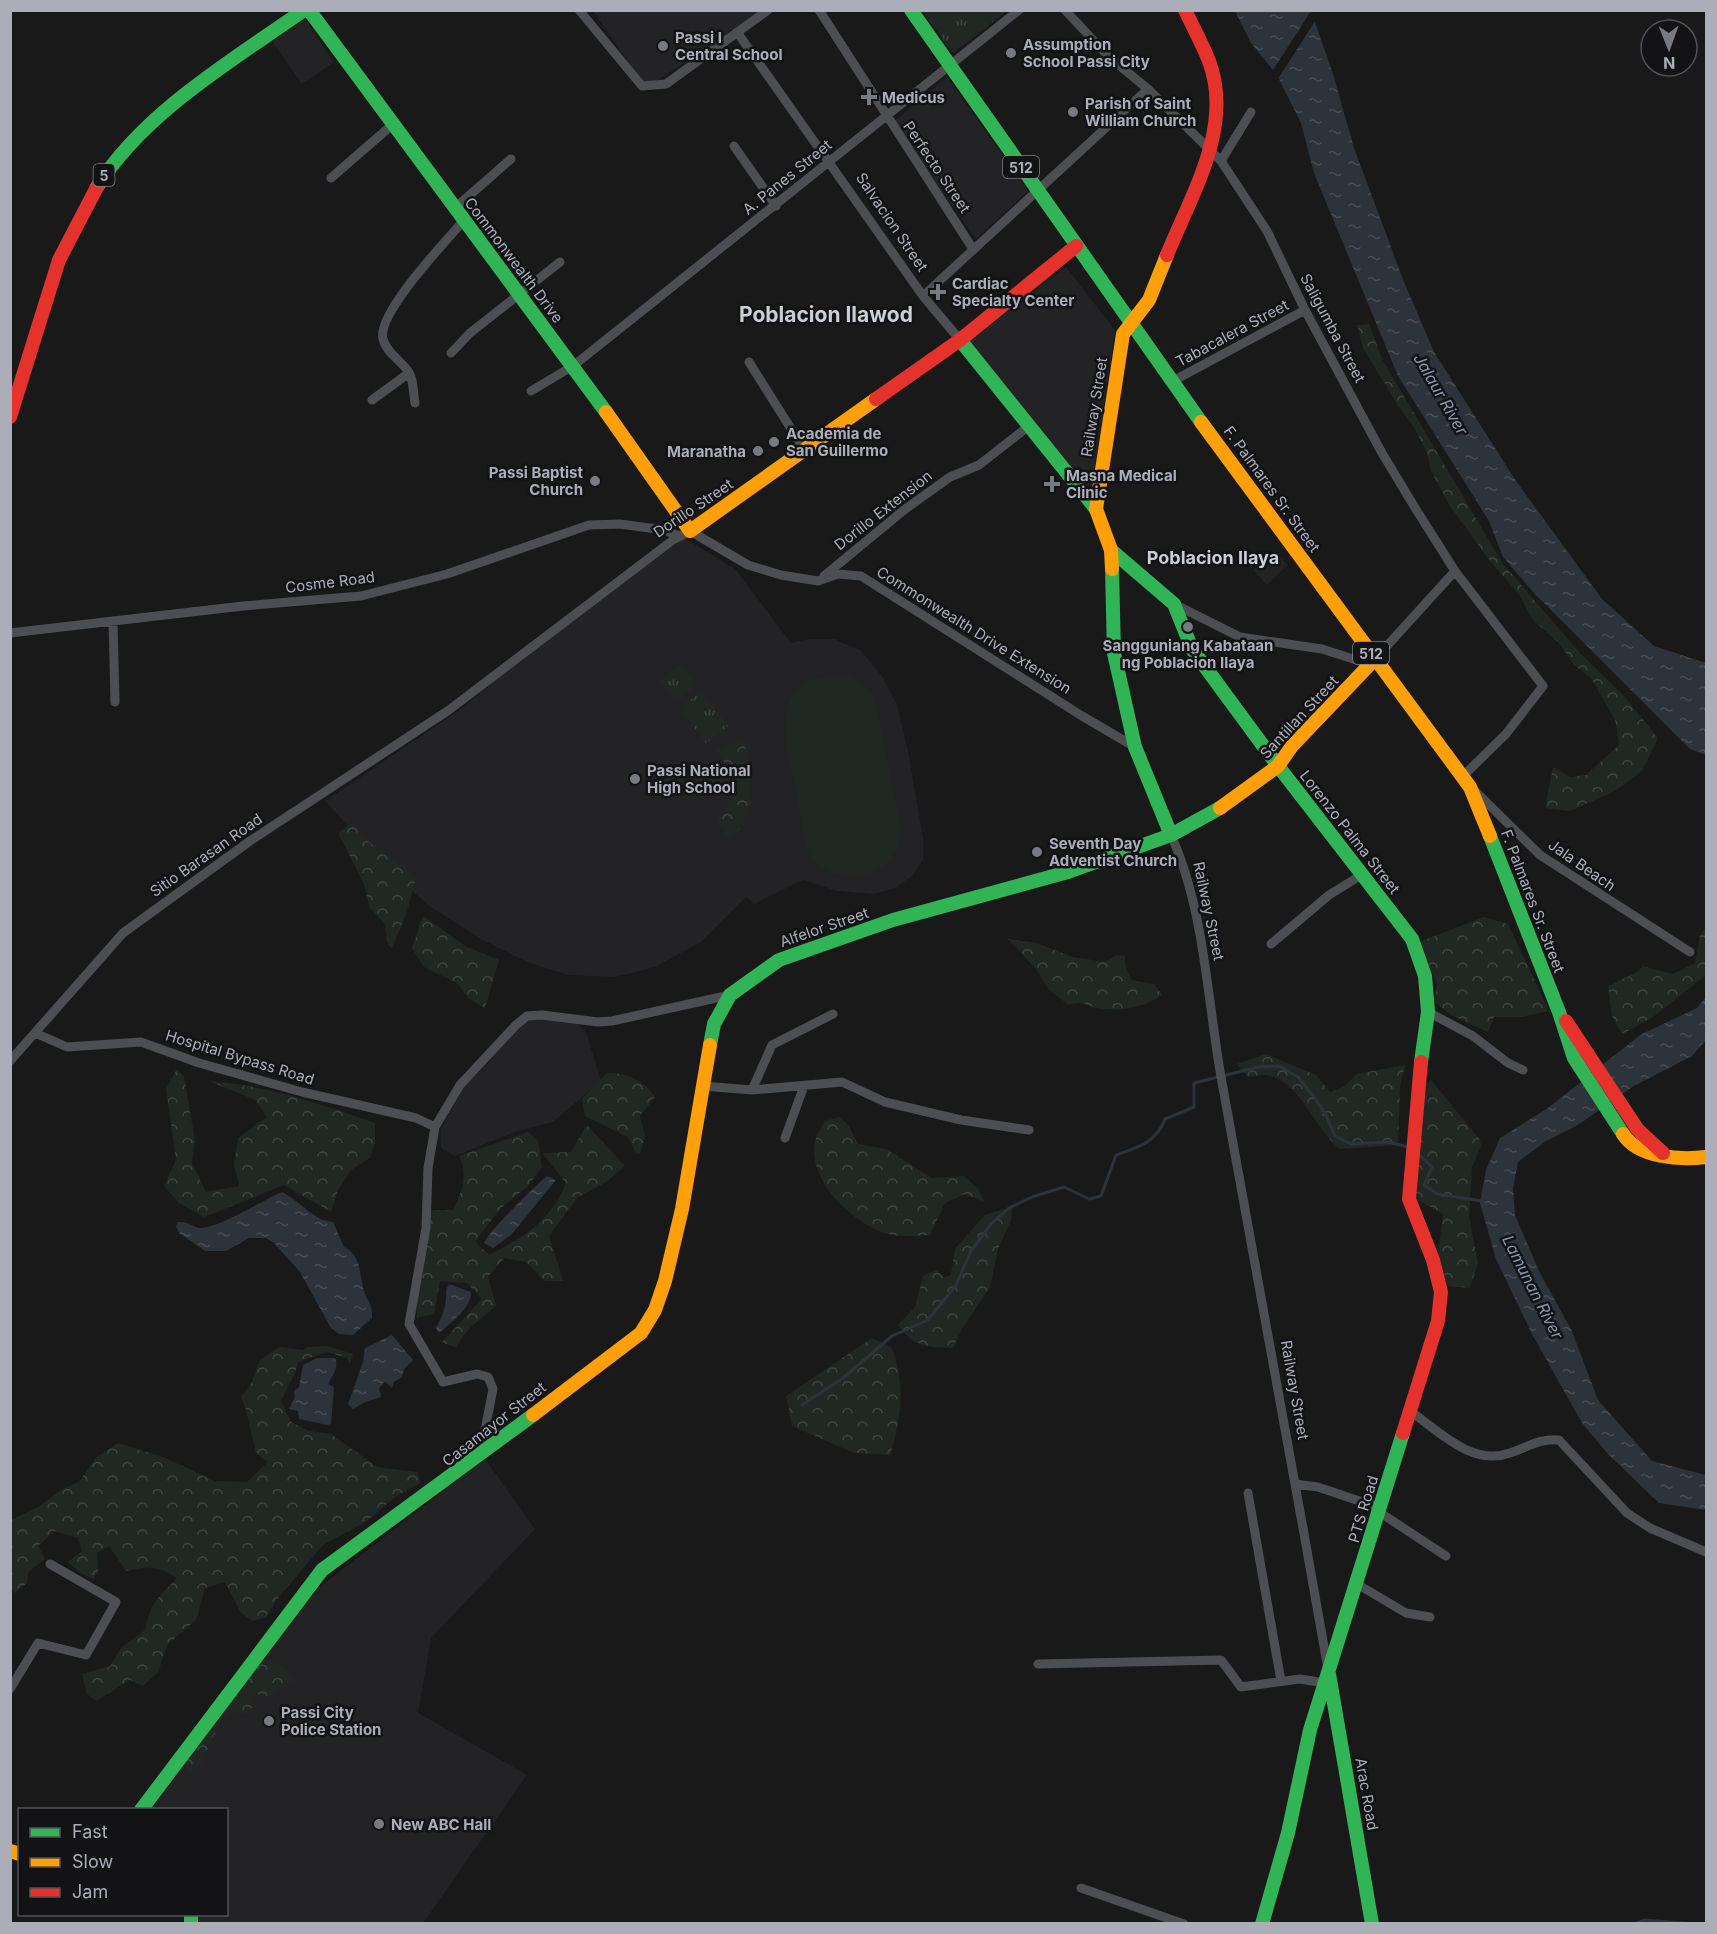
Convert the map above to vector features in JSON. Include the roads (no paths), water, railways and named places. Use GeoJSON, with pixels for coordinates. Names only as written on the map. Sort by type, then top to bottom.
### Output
{"type":"FeatureCollection","features":[{"type":"Feature","properties":{"kind":"main road","name":"5"},"geometry":{"type":"LineString","coordinates":[[10,417],[59,260],[105,174],[129,145],[199,83],[304,10]]}},
{"type":"Feature","properties":{"kind":"main road","name":"Commonwealth Drive"},"geometry":{"type":"LineString","coordinates":[[309,10],[392,125],[465,219],[573,366],[684,534]]}},
{"type":"Feature","properties":{"kind":"main road","name":"F. Palmares Sr. Street"},"geometry":{"type":"LineString","coordinates":[[911,10],[1372,662],[1466,782],[1580,1069],[1624,1138],[1639,1149],[1665,1155]]}},
{"type":"Feature","properties":{"kind":"main road","name":"Railway Street"},"geometry":{"type":"LineString","coordinates":[[1170,835],[1135,747],[1114,653],[1111,550],[1096,509],[1121,343],[1131,323],[1139,316],[1149,300],[1211,149],[1217,119],[1214,80],[1209,61],[1185,10]]}},
{"type":"Feature","properties":{"kind":"main road","name":"Dorillo Street"},"geometry":{"type":"LineString","coordinates":[[684,534],[960,340],[1076,246]]}},
{"type":"Feature","properties":{"kind":"main road","name":"Salvacion Street"},"geometry":{"type":"LineString","coordinates":[[960,340],[1096,509]]}},
{"type":"Feature","properties":{"kind":"main road"},"geometry":{"type":"LineString","coordinates":[[1111,550],[1174,604]]}},
{"type":"Feature","properties":{"kind":"main road","name":"Lorenzo Palma Street"},"geometry":{"type":"LineString","coordinates":[[1174,604],[1192,649],[1278,766],[1412,939],[1425,976],[1428,1012],[1416,1103]]}},
{"type":"Feature","properties":{"kind":"main road","name":"Santillan Street"},"geometry":{"type":"LineString","coordinates":[[1170,835],[1235,799],[1278,766],[1292,746],[1372,662]]}},
{"type":"Feature","properties":{"kind":"main road","name":"Alfelor Street"},"geometry":{"type":"LineString","coordinates":[[730,995],[778,960],[805,949],[893,920],[1068,872],[1170,835]]}},
{"type":"Feature","properties":{"kind":"main road","name":"Casamayor Street"},"geometry":{"type":"LineString","coordinates":[[142,1808],[322,1570],[440,1486],[641,1333],[655,1310],[665,1281],[682,1209],[714,1024],[730,995]]}},
{"type":"Feature","properties":{"kind":"main road","name":"F. Palmares Sr. Street"},"geometry":{"type":"LineString","coordinates":[[1559,1012],[1647,1140],[1665,1155]]}},
{"type":"Feature","properties":{"kind":"main road","name":"PTS Road"},"geometry":{"type":"LineString","coordinates":[[1262,1923],[1288,1833],[1310,1730],[1438,1321],[1441,1292],[1433,1260],[1409,1198],[1416,1103]]}},
{"type":"Feature","properties":{"kind":"main road","name":"512"},"geometry":{"type":"LineString","coordinates":[[1665,1155],[1689,1159],[1707,1157]]}},
{"type":"Feature","properties":{"kind":"main road","name":"Arac Road"},"geometry":{"type":"LineString","coordinates":[[1327,1677],[1372,1923]]}},
{"type":"Feature","properties":{"kind":"street"},"geometry":{"type":"LineString","coordinates":[[579,10],[642,86],[666,84],[768,10]]}},
{"type":"Feature","properties":{"kind":"street","name":"Perfecto Street"},"geometry":{"type":"LineString","coordinates":[[819,10],[886,117],[974,249]]}},
{"type":"Feature","properties":{"kind":"street","name":"A. Panes Street"},"geometry":{"type":"LineString","coordinates":[[531,391],[573,366],[1019,10]]}},
{"type":"Feature","properties":{"kind":"street","name":"Saligumba Street"},"geometry":{"type":"LineString","coordinates":[[1065,10],[1109,57],[1148,88],[1221,161],[1267,231],[1305,310],[1382,453],[1455,571],[1543,686],[1466,782]]}},
{"type":"Feature","properties":{"kind":"street","name":"Salvacion Street"},"geometry":{"type":"LineString","coordinates":[[737,32],[830,161],[922,296],[960,340]]}},
{"type":"Feature","properties":{"kind":"street"},"geometry":{"type":"LineString","coordinates":[[922,296],[1148,88]]}},
{"type":"Feature","properties":{"kind":"street"},"geometry":{"type":"LineString","coordinates":[[1221,161],[1251,112]]}},
{"type":"Feature","properties":{"kind":"street"},"geometry":{"type":"LineString","coordinates":[[332,178],[392,125]]}},
{"type":"Feature","properties":{"kind":"street"},"geometry":{"type":"LineString","coordinates":[[734,146],[776,206]]}},
{"type":"Feature","properties":{"kind":"street"},"geometry":{"type":"LineString","coordinates":[[455,208],[511,159]]}},
{"type":"Feature","properties":{"kind":"street"},"geometry":{"type":"LineString","coordinates":[[416,403],[409,373],[389,351],[383,341],[382,331],[390,313],[413,279],[465,219]]}},
{"type":"Feature","properties":{"kind":"street"},"geometry":{"type":"LineString","coordinates":[[451,353],[470,333],[560,262]]}},
{"type":"Feature","properties":{"kind":"street","name":"Tabacalera Street"},"geometry":{"type":"LineString","coordinates":[[1173,381],[1305,310]]}},
{"type":"Feature","properties":{"kind":"street"},"geometry":{"type":"LineString","coordinates":[[749,362],[805,451]]}},
{"type":"Feature","properties":{"kind":"street"},"geometry":{"type":"LineString","coordinates":[[372,400],[409,373]]}},
{"type":"Feature","properties":{"kind":"street","name":"Dorillo Extension"},"geometry":{"type":"LineString","coordinates":[[818,581],[913,503],[950,477],[979,465],[1029,426]]}},
{"type":"Feature","properties":{"kind":"street","name":"Cosme Road"},"geometry":{"type":"LineString","coordinates":[[10,633],[243,606],[360,596],[447,573],[589,525],[620,524],[684,534]]}},
{"type":"Feature","properties":{"kind":"street","name":"Commonwealth Drive Extension"},"geometry":{"type":"LineString","coordinates":[[684,534],[747,565],[781,575],[818,581],[838,574],[861,576],[1082,717],[1135,747]]}},
{"type":"Feature","properties":{"kind":"street","name":"Dorillo Street"},"geometry":{"type":"LineString","coordinates":[[449,710],[684,534]]}},
{"type":"Feature","properties":{"kind":"street","name":"Santillan Street"},"geometry":{"type":"LineString","coordinates":[[1372,662],[1455,571]]}},
{"type":"Feature","properties":{"kind":"street"},"geometry":{"type":"LineString","coordinates":[[1174,604],[1240,637],[1322,649],[1372,662]]}},
{"type":"Feature","properties":{"kind":"street"},"geometry":{"type":"LineString","coordinates":[[113,621],[115,702]]}},
{"type":"Feature","properties":{"kind":"street","name":"Sitio Barasan Road"},"geometry":{"type":"LineString","coordinates":[[10,1061],[123,933],[241,847],[449,710]]}},
{"type":"Feature","properties":{"kind":"street","name":"Jala Beach"},"geometry":{"type":"LineString","coordinates":[[1466,782],[1483,796],[1540,855],[1690,952]]}},
{"type":"Feature","properties":{"kind":"street","name":"Railway Street"},"geometry":{"type":"LineString","coordinates":[[1170,835],[1184,864],[1198,933],[1221,1082],[1295,1484],[1327,1677]]}},
{"type":"Feature","properties":{"kind":"street"},"geometry":{"type":"LineString","coordinates":[[1271,944],[1329,895],[1363,874]]}},
{"type":"Feature","properties":{"kind":"street","name":"Alfelor Street"},"geometry":{"type":"LineString","coordinates":[[435,1127],[460,1085],[516,1024],[527,1016],[542,1015],[597,1022],[612,1021],[692,1006],[730,995]]}},
{"type":"Feature","properties":{"kind":"street"},"geometry":{"type":"LineString","coordinates":[[1428,1012],[1473,1036],[1508,1063],[1523,1070]]}},
{"type":"Feature","properties":{"kind":"street"},"geometry":{"type":"LineString","coordinates":[[752,1090],[772,1045],[833,1014]]}},
{"type":"Feature","properties":{"kind":"street","name":"Hospital Bypass Road"},"geometry":{"type":"LineString","coordinates":[[35,1033],[67,1047],[141,1042],[198,1063],[239,1072],[302,1092],[416,1118],[435,1127]]}},
{"type":"Feature","properties":{"kind":"street"},"geometry":{"type":"LineString","coordinates":[[702,1086],[752,1090],[842,1082],[885,1102],[961,1120],[1029,1130]]}},
{"type":"Feature","properties":{"kind":"street"},"geometry":{"type":"LineString","coordinates":[[784,1138],[804,1086]]}},
{"type":"Feature","properties":{"kind":"street"},"geometry":{"type":"LineString","coordinates":[[435,1127],[428,1168],[426,1228],[409,1324],[443,1382],[477,1374],[488,1377],[493,1389],[480,1455]]}},
{"type":"Feature","properties":{"kind":"street"},"geometry":{"type":"LineString","coordinates":[[1410,1411],[1469,1452],[1487,1457],[1505,1455],[1543,1438],[1559,1440],[1627,1513],[1650,1527],[1707,1552]]}},
{"type":"Feature","properties":{"kind":"street"},"geometry":{"type":"LineString","coordinates":[[1295,1484],[1318,1487],[1380,1510],[1446,1556]]}},
{"type":"Feature","properties":{"kind":"street"},"geometry":{"type":"LineString","coordinates":[[1248,1493],[1281,1681]]}},
{"type":"Feature","properties":{"kind":"street"},"geometry":{"type":"LineString","coordinates":[[10,1689],[38,1642],[86,1655],[116,1602],[50,1564]]}},
{"type":"Feature","properties":{"kind":"street"},"geometry":{"type":"LineString","coordinates":[[1357,1584],[1406,1613],[1430,1617]]}},
{"type":"Feature","properties":{"kind":"street"},"geometry":{"type":"LineString","coordinates":[[1038,1664],[1221,1660],[1241,1687],[1327,1677]]}},
{"type":"Feature","properties":{"kind":"street"},"geometry":{"type":"LineString","coordinates":[[1081,1888],[1184,1923]]}},
{"type":"Feature","properties":{"kind":"water","name":"Jalaur River"},"geometry":{"type":"Polygon","coordinates":[[[1235,11],[1311,11],[1333,74],[1354,148],[1404,282],[1434,352],[1516,481],[1602,599],[1654,646],[1706,663],[1706,755],[1690,749],[1533,592],[1503,557],[1489,521],[1398,376],[1314,173],[1301,123],[1277,75],[1251,43],[1235,11]]]}},
{"type":"Feature","properties":{"kind":"water","name":"Lamunan River"},"geometry":{"type":"Polygon","coordinates":[[[1706,997],[1706,1040],[1692,1056],[1632,1087],[1578,1125],[1546,1141],[1518,1162],[1513,1189],[1515,1215],[1540,1273],[1571,1329],[1598,1400],[1652,1461],[1706,1475],[1706,1510],[1659,1503],[1608,1454],[1582,1423],[1532,1334],[1496,1259],[1480,1203],[1486,1170],[1500,1138],[1548,1108],[1640,1035],[1697,1008],[1706,997]]]}},
{"type":"Feature","properties":{"kind":"water"},"geometry":{"type":"Polygon","coordinates":[[[547,1176],[556,1180],[511,1235],[493,1248],[484,1243],[487,1237],[547,1176]]]}},
{"type":"Feature","properties":{"kind":"water"},"geometry":{"type":"Polygon","coordinates":[[[282,1192],[313,1215],[333,1222],[344,1247],[354,1255],[357,1261],[364,1291],[372,1309],[372,1318],[353,1335],[339,1334],[331,1328],[300,1272],[274,1243],[266,1238],[249,1238],[226,1251],[205,1251],[179,1233],[176,1226],[178,1222],[200,1228],[218,1224],[282,1192]]]}},
{"type":"Feature","properties":{"kind":"water"},"geometry":{"type":"Polygon","coordinates":[[[449,1284],[471,1292],[470,1298],[460,1315],[439,1333],[436,1328],[444,1310],[446,1290],[449,1284]]]}},
{"type":"Feature","properties":{"kind":"water"},"geometry":{"type":"Polygon","coordinates":[[[392,1335],[413,1360],[404,1369],[402,1377],[394,1382],[392,1388],[385,1381],[379,1388],[381,1397],[353,1409],[348,1404],[363,1362],[365,1348],[392,1335]]]}},
{"type":"Feature","properties":{"kind":"water"},"geometry":{"type":"Polygon","coordinates":[[[317,1358],[335,1358],[336,1362],[335,1371],[328,1384],[334,1387],[331,1424],[327,1425],[299,1419],[298,1411],[289,1409],[295,1397],[294,1391],[299,1387],[303,1365],[317,1358]]]}},
{"type":"Feature","properties":{"kind":"waterway"},"geometry":{"type":"LineString","coordinates":[[802,1405],[843,1378],[892,1336],[928,1320],[956,1285],[971,1251],[991,1224],[1009,1208],[1032,1197],[1064,1187],[1089,1199],[1101,1196],[1116,1155],[1152,1139],[1165,1119],[1194,1107],[1194,1083],[1258,1067],[1279,1066],[1298,1077],[1326,1115],[1335,1136],[1351,1144],[1387,1142],[1409,1147]]}},
{"type":"Feature","properties":{"kind":"waterway"},"geometry":{"type":"LineString","coordinates":[[1417,1153],[1432,1167],[1424,1185],[1437,1194],[1482,1201]]}},
{"type":"Feature","properties":{"kind":"waterway"},"geometry":{"type":"LineString","coordinates":[[1634,1924],[1645,1920],[1694,1924]]}},
{"type":"Feature","properties":{"kind":"place","name":"Passi I Central School"},"geometry":{"type":"Point","coordinates":[663,46]}},
{"type":"Feature","properties":{"kind":"place","name":"Assumption School Passi City"},"geometry":{"type":"Point","coordinates":[1011,53]}},
{"type":"Feature","properties":{"kind":"place","name":"Medicus"},"geometry":{"type":"Point","coordinates":[869,97]}},
{"type":"Feature","properties":{"kind":"place","name":"Parish of Saint William Church"},"geometry":{"type":"Point","coordinates":[1073,112]}},
{"type":"Feature","properties":{"kind":"place","name":"Cardiac Specialty Center"},"geometry":{"type":"Point","coordinates":[938,292]}},
{"type":"Feature","properties":{"kind":"place","name":"Academia de San Guillermo"},"geometry":{"type":"Point","coordinates":[774,442]}},
{"type":"Feature","properties":{"kind":"place","name":"Maranatha"},"geometry":{"type":"Point","coordinates":[758,451]}},
{"type":"Feature","properties":{"kind":"place","name":"Passi Baptist Church"},"geometry":{"type":"Point","coordinates":[595,481]}},
{"type":"Feature","properties":{"kind":"place","name":"Masna Medical Clinic"},"geometry":{"type":"Point","coordinates":[1052,484]}},
{"type":"Feature","properties":{"kind":"place","name":"Sangguniang Kabataan ng Poblacion Ilaya"},"geometry":{"type":"Point","coordinates":[1188,627]}},
{"type":"Feature","properties":{"kind":"place","name":"Passi National High School"},"geometry":{"type":"Point","coordinates":[635,779]}},
{"type":"Feature","properties":{"kind":"place","name":"Seventh Day Adventist Church"},"geometry":{"type":"Point","coordinates":[1037,852]}},
{"type":"Feature","properties":{"kind":"place","name":"Passi City Police Station"},"geometry":{"type":"Point","coordinates":[269,1721]}},
{"type":"Feature","properties":{"kind":"place","name":"New ABC Hall"},"geometry":{"type":"Point","coordinates":[379,1824]}},
{"type":"Feature","properties":{"kind":"district","name":"Poblacion Ilawod"},"geometry":{"type":"Point","coordinates":[826,314]}},
{"type":"Feature","properties":{"kind":"district","name":"Poblacion Ilaya"},"geometry":{"type":"Point","coordinates":[1213,557]}}]}
